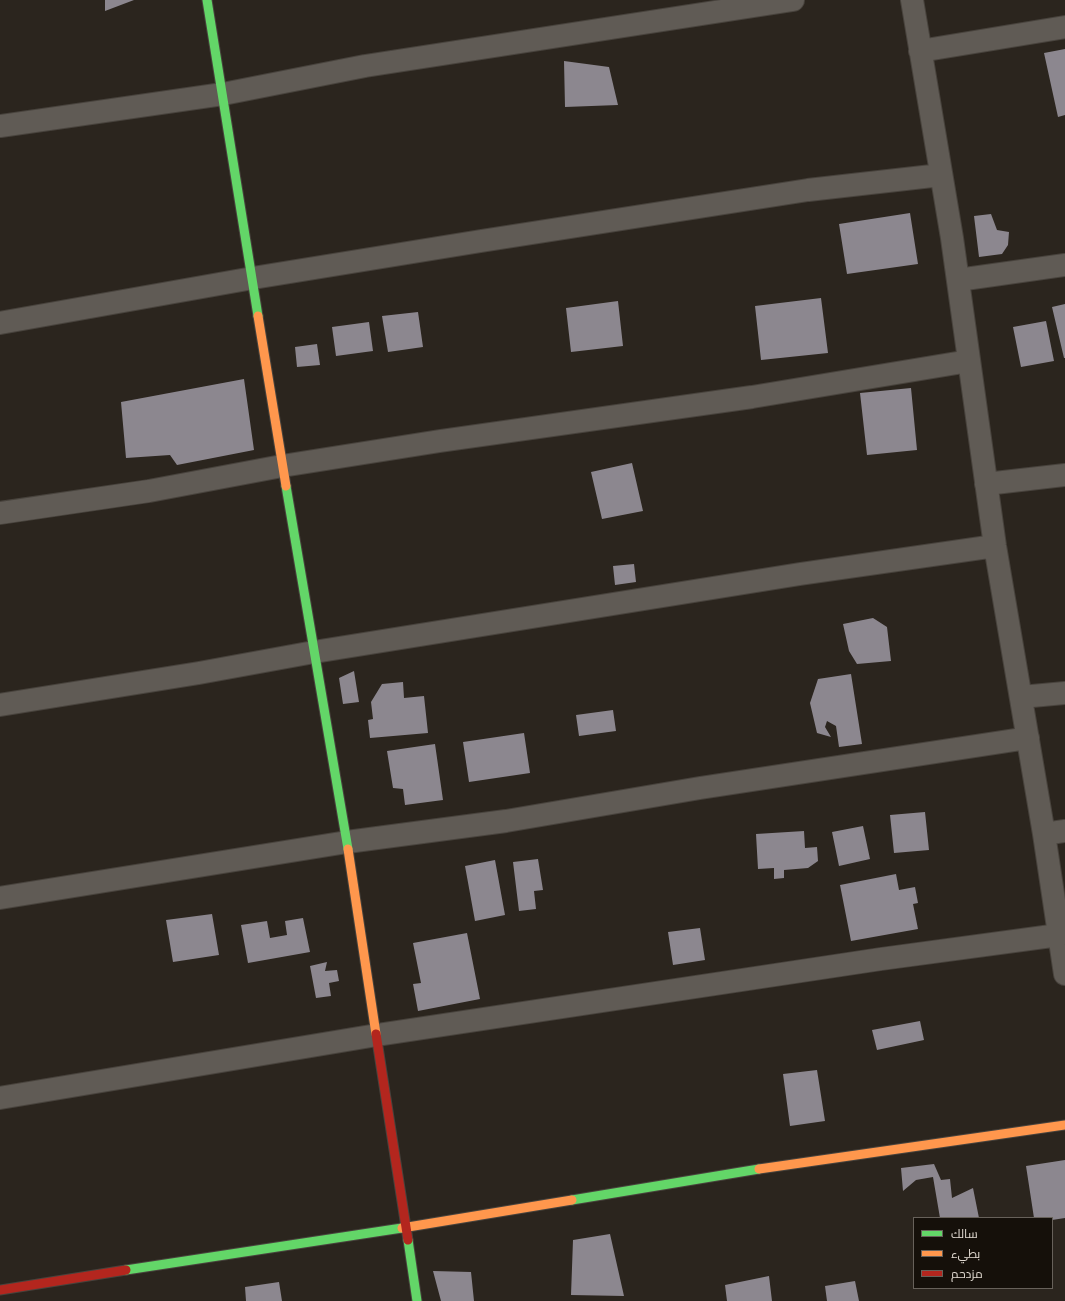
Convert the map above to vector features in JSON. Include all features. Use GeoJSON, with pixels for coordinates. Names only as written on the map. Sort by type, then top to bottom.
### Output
{"type":"FeatureCollection","features":[{"type":"Feature","properties":{"kind":"street"},"geometry":{"type":"LineString","coordinates":[[207,0],[253,278],[282,466],[347,842],[417,1301]]}},
{"type":"Feature","properties":{"kind":"street"},"geometry":{"type":"LineString","coordinates":[[0,126],[223,94],[365,66],[793,0]]}},
{"type":"Feature","properties":{"kind":"street"},"geometry":{"type":"LineString","coordinates":[[912,0],[958,280],[995,546],[1028,738],[1055,832],[1059,935],[1065,974]]}},
{"type":"Feature","properties":{"kind":"street"},"geometry":{"type":"LineString","coordinates":[[920,51],[1065,27]]}},
{"type":"Feature","properties":{"kind":"street"},"geometry":{"type":"LineString","coordinates":[[0,322],[253,278],[808,190],[941,175]]}},
{"type":"Feature","properties":{"kind":"street"},"geometry":{"type":"LineString","coordinates":[[958,280],[1065,265]]}},
{"type":"Feature","properties":{"kind":"street"},"geometry":{"type":"LineString","coordinates":[[0,513],[149,491],[282,466],[440,441],[752,397],[969,361]]}},
{"type":"Feature","properties":{"kind":"street"},"geometry":{"type":"LineString","coordinates":[[986,484],[1065,475]]}},
{"type":"Feature","properties":{"kind":"street"},"geometry":{"type":"LineString","coordinates":[[0,705],[199,673],[314,652],[800,574],[995,546]]}},
{"type":"Feature","properties":{"kind":"street"},"geometry":{"type":"LineString","coordinates":[[1021,696],[1065,694]]}},
{"type":"Feature","properties":{"kind":"street"},"geometry":{"type":"LineString","coordinates":[[0,898],[347,842],[506,821],[700,788],[1028,738]]}},
{"type":"Feature","properties":{"kind":"street"},"geometry":{"type":"LineString","coordinates":[[0,1098],[377,1035],[881,959],[1059,935]]}},
{"type":"Feature","properties":{"kind":"street"},"geometry":{"type":"LineString","coordinates":[[0,1290],[241,1251],[406,1227],[823,1159],[1065,1125]]}},
{"type":"Feature","properties":{"kind":"building"},"geometry":{"type":"Polygon","coordinates":[[[105,0],[134,0],[105,11],[105,0]]]}},
{"type":"Feature","properties":{"kind":"building"},"geometry":{"type":"Polygon","coordinates":[[[1065,49],[1065,115],[1058,117],[1044,53],[1065,49]]]}},
{"type":"Feature","properties":{"kind":"building"},"geometry":{"type":"Polygon","coordinates":[[[564,61],[609,67],[618,105],[565,107],[564,61]]]}},
{"type":"Feature","properties":{"kind":"building"},"geometry":{"type":"Polygon","coordinates":[[[910,213],[918,264],[847,274],[839,224],[910,213]]]}},
{"type":"Feature","properties":{"kind":"building"},"geometry":{"type":"Polygon","coordinates":[[[991,214],[997,230],[1009,232],[1008,245],[1002,254],[979,257],[974,216],[991,214]]]}},
{"type":"Feature","properties":{"kind":"building"},"geometry":{"type":"Polygon","coordinates":[[[821,298],[828,353],[761,360],[755,306],[821,298]]]}},
{"type":"Feature","properties":{"kind":"building"},"geometry":{"type":"Polygon","coordinates":[[[618,301],[623,346],[571,352],[566,308],[618,301]]]}},
{"type":"Feature","properties":{"kind":"building"},"geometry":{"type":"Polygon","coordinates":[[[1065,304],[1065,358],[1064,358],[1052,307],[1065,304]]]}},
{"type":"Feature","properties":{"kind":"building"},"geometry":{"type":"Polygon","coordinates":[[[418,312],[423,347],[388,352],[382,316],[418,312]]]}},
{"type":"Feature","properties":{"kind":"building"},"geometry":{"type":"Polygon","coordinates":[[[1046,321],[1054,361],[1021,367],[1013,327],[1046,321]]]}},
{"type":"Feature","properties":{"kind":"building"},"geometry":{"type":"Polygon","coordinates":[[[369,322],[373,351],[336,356],[332,327],[369,322]]]}},
{"type":"Feature","properties":{"kind":"building"},"geometry":{"type":"Polygon","coordinates":[[[317,344],[320,365],[297,367],[295,347],[317,344]]]}},
{"type":"Feature","properties":{"kind":"building"},"geometry":{"type":"Polygon","coordinates":[[[244,379],[254,450],[177,465],[170,455],[126,458],[121,402],[244,379]]]}},
{"type":"Feature","properties":{"kind":"building"},"geometry":{"type":"Polygon","coordinates":[[[911,388],[917,450],[867,455],[860,393],[911,388]]]}},
{"type":"Feature","properties":{"kind":"building"},"geometry":{"type":"Polygon","coordinates":[[[632,463],[643,511],[602,519],[591,472],[632,463]]]}},
{"type":"Feature","properties":{"kind":"building"},"geometry":{"type":"Polygon","coordinates":[[[634,564],[636,582],[615,585],[613,566],[634,564]]]}},
{"type":"Feature","properties":{"kind":"building"},"geometry":{"type":"Polygon","coordinates":[[[873,618],[887,627],[891,661],[857,664],[849,651],[843,624],[873,618]]]}},
{"type":"Feature","properties":{"kind":"building"},"geometry":{"type":"Polygon","coordinates":[[[354,671],[359,702],[343,704],[339,678],[354,671]]]}},
{"type":"Feature","properties":{"kind":"building"},"geometry":{"type":"Polygon","coordinates":[[[851,674],[862,744],[839,747],[836,726],[827,721],[825,727],[831,737],[817,733],[810,703],[818,679],[851,674]]]}},
{"type":"Feature","properties":{"kind":"building"},"geometry":{"type":"Polygon","coordinates":[[[403,682],[404,698],[424,696],[428,733],[370,738],[368,720],[373,719],[371,702],[382,684],[403,682]]]}},
{"type":"Feature","properties":{"kind":"building"},"geometry":{"type":"Polygon","coordinates":[[[613,710],[616,731],[579,736],[576,715],[613,710]]]}},
{"type":"Feature","properties":{"kind":"building"},"geometry":{"type":"Polygon","coordinates":[[[524,733],[530,773],[469,782],[463,742],[524,733]]]}},
{"type":"Feature","properties":{"kind":"building"},"geometry":{"type":"Polygon","coordinates":[[[435,744],[443,800],[405,805],[403,789],[393,788],[387,751],[435,744]]]}},
{"type":"Feature","properties":{"kind":"building"},"geometry":{"type":"Polygon","coordinates":[[[925,812],[929,850],[894,853],[890,815],[925,812]]]}},
{"type":"Feature","properties":{"kind":"building"},"geometry":{"type":"Polygon","coordinates":[[[863,826],[870,859],[839,866],[832,832],[863,826]]]}},
{"type":"Feature","properties":{"kind":"building"},"geometry":{"type":"Polygon","coordinates":[[[804,831],[805,848],[817,847],[818,861],[808,868],[784,870],[784,878],[774,879],[774,868],[758,869],[756,834],[804,831]]]}},
{"type":"Feature","properties":{"kind":"building"},"geometry":{"type":"Polygon","coordinates":[[[538,859],[543,890],[534,891],[536,909],[519,911],[513,862],[538,859]]]}},
{"type":"Feature","properties":{"kind":"building"},"geometry":{"type":"Polygon","coordinates":[[[495,860],[505,915],[475,921],[465,866],[495,860]]]}},
{"type":"Feature","properties":{"kind":"building"},"geometry":{"type":"Polygon","coordinates":[[[896,874],[899,890],[915,887],[918,903],[913,904],[918,929],[851,941],[840,885],[896,874]]]}},
{"type":"Feature","properties":{"kind":"building"},"geometry":{"type":"Polygon","coordinates":[[[212,914],[219,955],[173,962],[166,920],[212,914]]]}},
{"type":"Feature","properties":{"kind":"building"},"geometry":{"type":"Polygon","coordinates":[[[303,918],[310,952],[248,963],[241,925],[267,921],[270,938],[287,935],[285,921],[303,918]]]}},
{"type":"Feature","properties":{"kind":"building"},"geometry":{"type":"Polygon","coordinates":[[[700,928],[705,960],[673,965],[668,932],[700,928]]]}},
{"type":"Feature","properties":{"kind":"building"},"geometry":{"type":"Polygon","coordinates":[[[467,933],[480,999],[418,1011],[413,984],[421,983],[413,943],[467,933]]]}},
{"type":"Feature","properties":{"kind":"building"},"geometry":{"type":"Polygon","coordinates":[[[327,962],[325,971],[337,970],[339,981],[329,983],[331,996],[316,998],[310,966],[327,962]]]}},
{"type":"Feature","properties":{"kind":"building"},"geometry":{"type":"Polygon","coordinates":[[[920,1021],[924,1040],[877,1050],[872,1030],[920,1021]]]}},
{"type":"Feature","properties":{"kind":"building"},"geometry":{"type":"Polygon","coordinates":[[[817,1070],[825,1121],[790,1126],[783,1074],[817,1070]]]}},
{"type":"Feature","properties":{"kind":"building"},"geometry":{"type":"Polygon","coordinates":[[[1065,1160],[1065,1218],[1053,1220],[1053,1217],[1034,1217],[1026,1166],[1065,1160]]]}},
{"type":"Feature","properties":{"kind":"building"},"geometry":{"type":"Polygon","coordinates":[[[934,1164],[941,1180],[950,1179],[952,1198],[973,1188],[979,1217],[940,1217],[933,1177],[916,1180],[903,1191],[901,1168],[934,1164]]]}},
{"type":"Feature","properties":{"kind":"building"},"geometry":{"type":"Polygon","coordinates":[[[610,1234],[624,1296],[571,1295],[573,1240],[610,1234]]]}},
{"type":"Feature","properties":{"kind":"building"},"geometry":{"type":"Polygon","coordinates":[[[433,1271],[471,1272],[474,1301],[441,1301],[433,1271]]]}},
{"type":"Feature","properties":{"kind":"building"},"geometry":{"type":"Polygon","coordinates":[[[769,1276],[772,1301],[727,1301],[725,1285],[769,1276]]]}},
{"type":"Feature","properties":{"kind":"building"},"geometry":{"type":"Polygon","coordinates":[[[855,1281],[859,1301],[827,1301],[825,1286],[855,1281]]]}},
{"type":"Feature","properties":{"kind":"building"},"geometry":{"type":"Polygon","coordinates":[[[279,1282],[282,1301],[246,1301],[245,1287],[279,1282]]]}},
{"type":"Feature","properties":{"kind":"traffic: fast"},"geometry":{"type":"LineString","coordinates":[[207,0],[258,316]]}},
{"type":"Feature","properties":{"kind":"traffic: fast"},"geometry":{"type":"LineString","coordinates":[[286,486],[348,849]]}},
{"type":"Feature","properties":{"kind":"traffic: fast"},"geometry":{"type":"LineString","coordinates":[[572,1200],[759,1169]]}},
{"type":"Feature","properties":{"kind":"traffic: fast"},"geometry":{"type":"LineString","coordinates":[[126,1270],[402,1228]]}},
{"type":"Feature","properties":{"kind":"traffic: fast"},"geometry":{"type":"LineString","coordinates":[[408,1240],[417,1301]]}},
{"type":"Feature","properties":{"kind":"traffic: slow"},"geometry":{"type":"LineString","coordinates":[[258,316],[286,486]]}},
{"type":"Feature","properties":{"kind":"traffic: slow"},"geometry":{"type":"LineString","coordinates":[[348,849],[376,1034]]}},
{"type":"Feature","properties":{"kind":"traffic: slow"},"geometry":{"type":"LineString","coordinates":[[759,1169],[1065,1125]]}},
{"type":"Feature","properties":{"kind":"traffic: slow"},"geometry":{"type":"LineString","coordinates":[[402,1228],[572,1200]]}},
{"type":"Feature","properties":{"kind":"traffic: jam"},"geometry":{"type":"LineString","coordinates":[[376,1034],[408,1240]]}},
{"type":"Feature","properties":{"kind":"traffic: jam"},"geometry":{"type":"LineString","coordinates":[[0,1290],[126,1270]]}}]}
